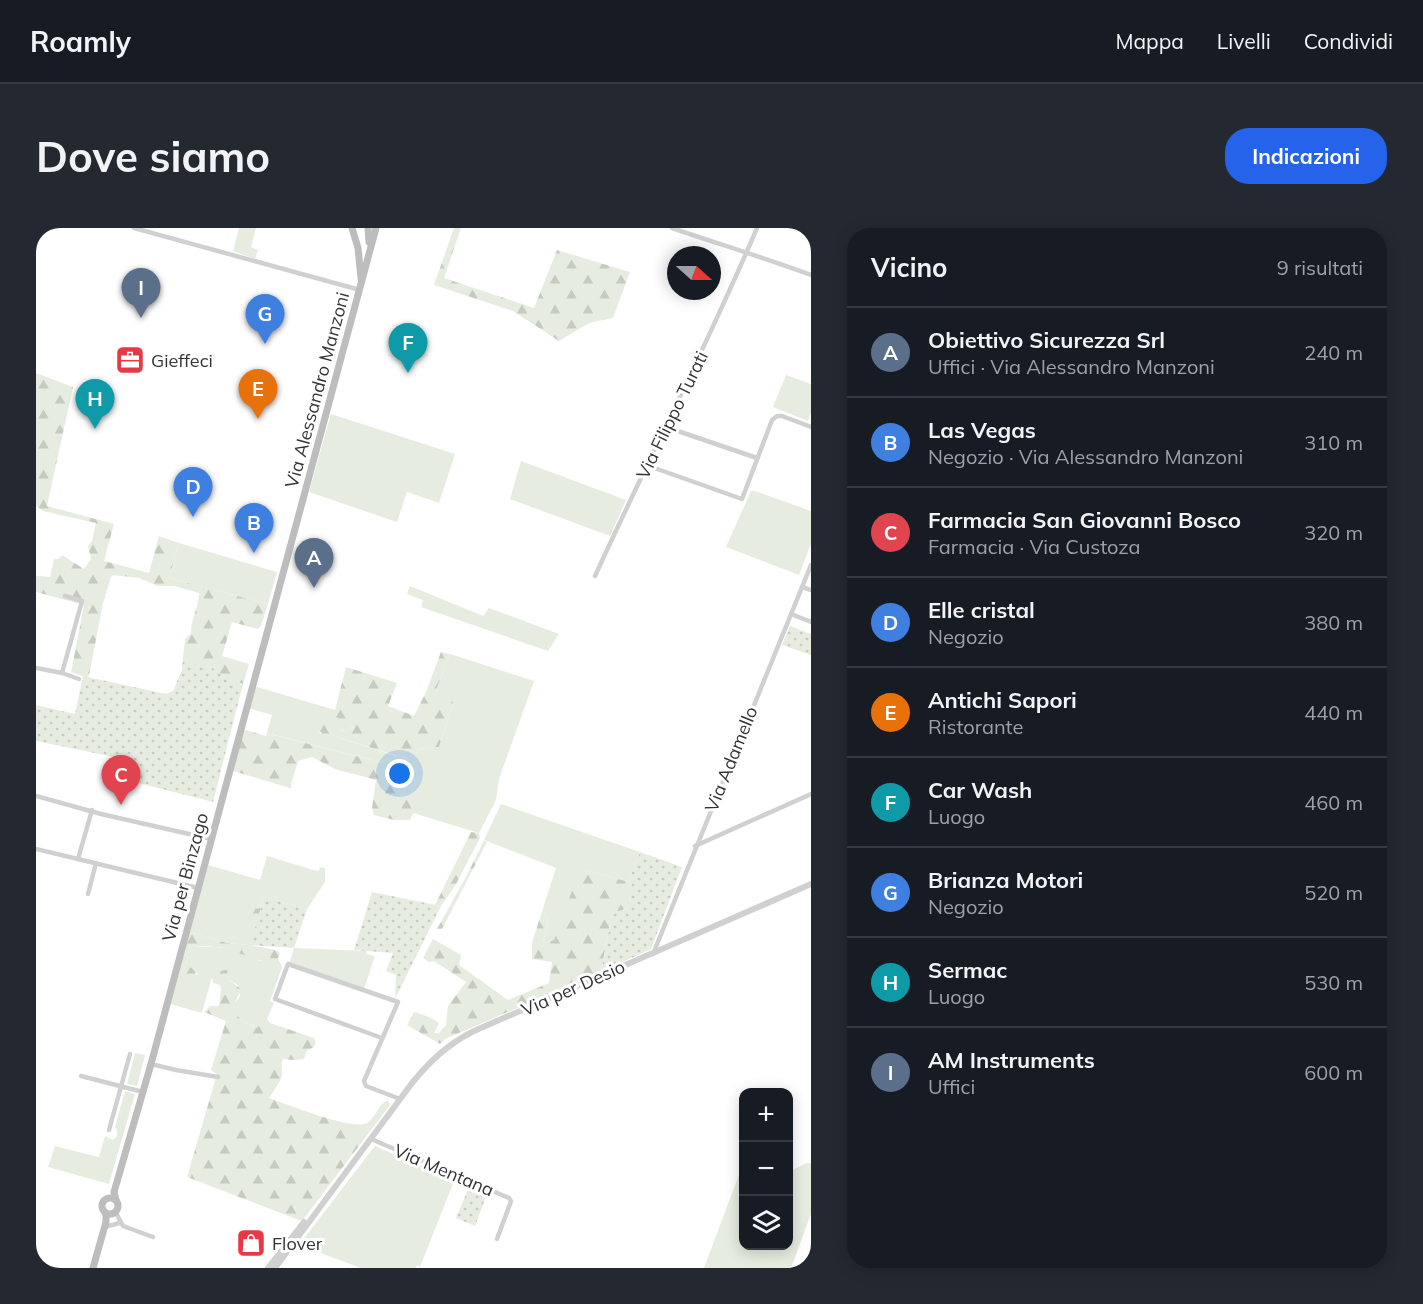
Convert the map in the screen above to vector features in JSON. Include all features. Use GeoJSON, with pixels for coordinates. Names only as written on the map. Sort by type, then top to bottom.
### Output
{"type":"FeatureCollection","features":[{"type":"Feature","properties":{"kind":"main road"},"geometry":{"type":"LineString","coordinates":[[352,228],[358,248],[361,287]]}},
{"type":"Feature","properties":{"kind":"main road"},"geometry":{"type":"LineString","coordinates":[[368,228],[369,254]]}},
{"type":"Feature","properties":{"kind":"main road","name":"Via Alessandro Manzoni"},"geometry":{"type":"LineString","coordinates":[[249,698],[376,228]]}},
{"type":"Feature","properties":{"kind":"main road","name":"Via per Binzago"},"geometry":{"type":"LineString","coordinates":[[113,1197],[119,1206],[112,1213],[102,1205],[113,1197],[249,698]]}},
{"type":"Feature","properties":{"kind":"main road"},"geometry":{"type":"LineString","coordinates":[[93,1268],[105,1225],[112,1213]]}},
{"type":"Feature","properties":{"kind":"street"},"geometry":{"type":"LineString","coordinates":[[134,228],[361,287]]}},
{"type":"Feature","properties":{"kind":"street"},"geometry":{"type":"LineString","coordinates":[[672,228],[811,275]]}},
{"type":"Feature","properties":{"kind":"street","name":"Via Filippo Turati"},"geometry":{"type":"LineString","coordinates":[[595,576],[646,465],[714,328],[757,228]]}},
{"type":"Feature","properties":{"kind":"street"},"geometry":{"type":"LineString","coordinates":[[646,465],[742,499],[772,420],[777,416],[782,416],[811,427]]}},
{"type":"Feature","properties":{"kind":"street"},"geometry":{"type":"LineString","coordinates":[[666,427],[758,458]]}},
{"type":"Feature","properties":{"kind":"street","name":"Via Adamello"},"geometry":{"type":"LineString","coordinates":[[652,954],[811,565]]}},
{"type":"Feature","properties":{"kind":"street"},"geometry":{"type":"LineString","coordinates":[[802,587],[811,590]]}},
{"type":"Feature","properties":{"kind":"street"},"geometry":{"type":"LineString","coordinates":[[62,673],[82,601],[65,596]]}},
{"type":"Feature","properties":{"kind":"street"},"geometry":{"type":"LineString","coordinates":[[790,614],[811,622]]}},
{"type":"Feature","properties":{"kind":"street"},"geometry":{"type":"LineString","coordinates":[[36,668],[79,679]]}},
{"type":"Feature","properties":{"kind":"street"},"geometry":{"type":"LineString","coordinates":[[695,846],[811,794]]}},
{"type":"Feature","properties":{"kind":"street"},"geometry":{"type":"LineString","coordinates":[[36,796],[101,814],[211,839]]}},
{"type":"Feature","properties":{"kind":"street"},"geometry":{"type":"LineString","coordinates":[[78,859],[92,810]]}},
{"type":"Feature","properties":{"kind":"street"},"geometry":{"type":"LineString","coordinates":[[36,849],[198,888]]}},
{"type":"Feature","properties":{"kind":"street"},"geometry":{"type":"LineString","coordinates":[[88,894],[96,863]]}},
{"type":"Feature","properties":{"kind":"street","name":"Via per Desio"},"geometry":{"type":"LineString","coordinates":[[319,1207],[430,1062],[456,1040],[811,884]]}},
{"type":"Feature","properties":{"kind":"street"},"geometry":{"type":"LineString","coordinates":[[382,1038],[275,999],[288,964],[398,1002],[364,1084],[400,1099]]}},
{"type":"Feature","properties":{"kind":"street"},"geometry":{"type":"LineString","coordinates":[[109,1130],[130,1054]]}},
{"type":"Feature","properties":{"kind":"street"},"geometry":{"type":"LineString","coordinates":[[151,1064],[218,1077]]}},
{"type":"Feature","properties":{"kind":"street"},"geometry":{"type":"LineString","coordinates":[[81,1076],[143,1092]]}},
{"type":"Feature","properties":{"kind":"street","name":"Via Mentana"},"geometry":{"type":"LineString","coordinates":[[371,1139],[509,1198],[511,1201],[497,1239]]}},
{"type":"Feature","properties":{"kind":"street"},"geometry":{"type":"LineString","coordinates":[[268,1268],[304,1221],[319,1207]]}},
{"type":"Feature","properties":{"kind":"street"},"geometry":{"type":"LineString","coordinates":[[274,1268],[319,1207]]}},
{"type":"Feature","properties":{"kind":"street","name":"Via per Binzago"},"geometry":{"type":"LineString","coordinates":[[112,1213],[120,1223]]}},
{"type":"Feature","properties":{"kind":"street"},"geometry":{"type":"LineString","coordinates":[[105,1225],[120,1223],[153,1237]]}},
{"type":"Feature","properties":{"kind":"green space"},"geometry":{"type":"Polygon","coordinates":[[[239,228],[256,228],[251,247],[258,250],[255,259],[233,251],[239,228]]]}},
{"type":"Feature","properties":{"kind":"green space"},"geometry":{"type":"Polygon","coordinates":[[[454,228],[461,228],[444,278],[534,308],[557,250],[630,272],[613,318],[589,323],[559,341],[513,311],[434,285],[454,228]]]}},
{"type":"Feature","properties":{"kind":"green space"},"geometry":{"type":"Polygon","coordinates":[[[36,373],[73,387],[47,506],[114,524],[104,561],[149,573],[159,536],[179,543],[169,578],[268,604],[258,629],[232,622],[222,656],[249,664],[243,684],[229,680],[207,664],[192,664],[183,657],[185,639],[191,634],[199,593],[174,586],[158,586],[139,578],[113,575],[103,603],[89,676],[87,678],[71,672],[84,605],[36,592],[36,576],[50,577],[54,559],[62,555],[84,569],[91,559],[88,546],[92,541],[96,523],[43,511],[36,506],[36,373]]]}},
{"type":"Feature","properties":{"kind":"green space"},"geometry":{"type":"Polygon","coordinates":[[[786,375],[811,384],[811,412],[808,421],[773,407],[786,375]]]}},
{"type":"Feature","properties":{"kind":"green space"},"geometry":{"type":"Polygon","coordinates":[[[331,414],[455,454],[439,503],[407,492],[397,522],[309,492],[331,414]]]}},
{"type":"Feature","properties":{"kind":"green space"},"geometry":{"type":"Polygon","coordinates":[[[521,461],[626,500],[610,536],[510,499],[521,461]]]}},
{"type":"Feature","properties":{"kind":"green space"},"geometry":{"type":"Polygon","coordinates":[[[751,491],[811,511],[811,544],[799,575],[726,547],[751,491]]]}},
{"type":"Feature","properties":{"kind":"green space"},"geometry":{"type":"Polygon","coordinates":[[[179,543],[277,572],[268,604],[169,578],[179,543]]]}},
{"type":"Feature","properties":{"kind":"green space"},"geometry":{"type":"Polygon","coordinates":[[[410,586],[483,616],[489,608],[559,634],[548,651],[421,607],[423,600],[407,594],[410,586]]]}},
{"type":"Feature","properties":{"kind":"green space"},"geometry":{"type":"Polygon","coordinates":[[[790,626],[811,634],[811,655],[782,645],[790,626]]]}},
{"type":"Feature","properties":{"kind":"green space"},"geometry":{"type":"Polygon","coordinates":[[[441,652],[450,654],[436,690],[451,695],[453,703],[439,747],[418,749],[403,793],[410,802],[413,813],[410,820],[394,820],[374,815],[372,808],[376,780],[335,769],[312,757],[298,761],[290,788],[233,771],[242,729],[395,766],[397,756],[331,735],[322,735],[321,732],[313,729],[313,725],[351,731],[350,724],[329,712],[335,710],[346,667],[397,683],[388,706],[414,716],[441,652]]]}},
{"type":"Feature","properties":{"kind":"green space"},"geometry":{"type":"Polygon","coordinates":[[[450,654],[534,681],[499,779],[496,800],[479,833],[413,813],[410,802],[403,793],[418,749],[439,747],[453,703],[436,690],[450,654]]]}},
{"type":"Feature","properties":{"kind":"green space"},"geometry":{"type":"Polygon","coordinates":[[[183,657],[192,664],[207,664],[229,680],[243,684],[213,802],[115,777],[119,758],[36,741],[36,705],[75,714],[83,676],[166,694],[173,691],[182,670],[183,657]]]}},
{"type":"Feature","properties":{"kind":"green space"},"geometry":{"type":"Polygon","coordinates":[[[254,686],[335,710],[350,724],[351,731],[313,725],[322,735],[331,735],[398,757],[395,766],[271,734],[266,736],[272,715],[248,708],[254,686]]]}},
{"type":"Feature","properties":{"kind":"green space"},"geometry":{"type":"Polygon","coordinates":[[[501,804],[640,852],[628,882],[586,870],[554,940],[543,943],[548,922],[543,908],[556,868],[484,840],[501,804]]]}},
{"type":"Feature","properties":{"kind":"green space"},"geometry":{"type":"Polygon","coordinates":[[[471,832],[479,833],[480,838],[455,886],[441,906],[435,905],[471,832]]]}},
{"type":"Feature","properties":{"kind":"green space"},"geometry":{"type":"Polygon","coordinates":[[[484,840],[487,842],[442,929],[437,929],[467,875],[484,840]]]}},
{"type":"Feature","properties":{"kind":"green space"},"geometry":{"type":"Polygon","coordinates":[[[640,852],[682,867],[651,949],[601,972],[612,913],[626,909],[632,894],[632,883],[628,882],[640,852]]]}},
{"type":"Feature","properties":{"kind":"green space"},"geometry":{"type":"Polygon","coordinates":[[[267,856],[317,871],[320,870],[319,867],[325,868],[325,882],[307,909],[264,897],[250,945],[227,943],[190,932],[208,865],[260,880],[267,856]]]}},
{"type":"Feature","properties":{"kind":"green space"},"geometry":{"type":"Polygon","coordinates":[[[586,870],[632,883],[632,894],[626,909],[612,913],[601,972],[445,1039],[440,1044],[407,1025],[414,1012],[439,1023],[434,1033],[439,1033],[446,1025],[448,1006],[466,982],[434,961],[429,962],[423,958],[433,939],[461,955],[459,965],[508,1000],[549,983],[552,962],[532,959],[532,943],[543,908],[548,922],[543,943],[554,940],[576,880],[586,870]]]}},
{"type":"Feature","properties":{"kind":"green space"},"geometry":{"type":"Polygon","coordinates":[[[372,892],[441,906],[395,999],[396,975],[386,971],[393,953],[354,950],[372,892]]]}},
{"type":"Feature","properties":{"kind":"green space"},"geometry":{"type":"Polygon","coordinates":[[[264,897],[307,909],[294,948],[250,945],[264,897]]]}},
{"type":"Feature","properties":{"kind":"green space"},"geometry":{"type":"Polygon","coordinates":[[[239,906],[258,909],[261,907],[251,945],[275,950],[280,953],[278,958],[266,957],[264,961],[221,948],[190,945],[186,965],[196,973],[191,977],[179,974],[190,932],[227,943],[250,945],[252,930],[248,920],[238,916],[236,911],[239,906]]]}},
{"type":"Feature","properties":{"kind":"green space"},"geometry":{"type":"Polygon","coordinates":[[[190,945],[225,948],[260,961],[266,957],[278,958],[282,967],[270,1001],[274,1003],[267,1019],[263,1019],[257,1028],[235,1014],[235,1003],[240,996],[238,985],[229,980],[227,970],[212,977],[202,1013],[170,1004],[180,970],[199,975],[186,966],[190,945]]]}},
{"type":"Feature","properties":{"kind":"green space"},"geometry":{"type":"Polygon","coordinates":[[[294,948],[367,951],[366,954],[375,956],[364,989],[289,964],[294,948]]]}},
{"type":"Feature","properties":{"kind":"green space"},"geometry":{"type":"Polygon","coordinates":[[[227,970],[229,980],[241,989],[235,1003],[235,1014],[243,1021],[257,1028],[263,1019],[267,1019],[270,1023],[314,1038],[316,1043],[313,1048],[307,1050],[304,1059],[283,1059],[279,1083],[269,1098],[335,1120],[360,1124],[370,1121],[388,1100],[390,1105],[302,1221],[187,1177],[217,1074],[211,1070],[226,1021],[204,1012],[210,1006],[219,1006],[220,985],[213,983],[212,977],[219,971],[227,970]]]}},
{"type":"Feature","properties":{"kind":"green space"},"geometry":{"type":"Polygon","coordinates":[[[135,1053],[145,1055],[137,1086],[127,1084],[135,1053]]]}},
{"type":"Feature","properties":{"kind":"green space"},"geometry":{"type":"Polygon","coordinates":[[[125,1091],[135,1094],[109,1184],[48,1167],[55,1146],[99,1157],[105,1136],[113,1140],[117,1136],[115,1127],[125,1091]]]}},
{"type":"Feature","properties":{"kind":"green space"},"geometry":{"type":"Polygon","coordinates":[[[375,1146],[454,1181],[420,1267],[417,1265],[416,1268],[361,1268],[299,1245],[375,1146]]]}},
{"type":"Feature","properties":{"kind":"green space"},"geometry":{"type":"Polygon","coordinates":[[[811,1163],[811,1214],[791,1268],[704,1268],[739,1175],[739,1250],[793,1250],[793,1170],[811,1163]]]}},
{"type":"Feature","properties":{"kind":"green space"},"geometry":{"type":"Polygon","coordinates":[[[469,1187],[487,1194],[475,1226],[456,1218],[469,1187]]]}},
{"type":"Feature","properties":{"kind":"place","name":"AM Instruments"},"geometry":{"type":"Point","coordinates":[141,318]}},
{"type":"Feature","properties":{"kind":"place","name":"Brianza Motori"},"geometry":{"type":"Point","coordinates":[265,344]}},
{"type":"Feature","properties":{"kind":"place","name":"Gieffeci"},"geometry":{"type":"Point","coordinates":[130,360]}},
{"type":"Feature","properties":{"kind":"place","name":"Car Wash"},"geometry":{"type":"Point","coordinates":[408,373]}},
{"type":"Feature","properties":{"kind":"place","name":"Antichi Sapori"},"geometry":{"type":"Point","coordinates":[258,419]}},
{"type":"Feature","properties":{"kind":"place","name":"Sermac"},"geometry":{"type":"Point","coordinates":[95,429]}},
{"type":"Feature","properties":{"kind":"place","name":"Elle cristal"},"geometry":{"type":"Point","coordinates":[193,517]}},
{"type":"Feature","properties":{"kind":"place","name":"Las Vegas"},"geometry":{"type":"Point","coordinates":[254,553]}},
{"type":"Feature","properties":{"kind":"place","name":"Obiettivo Sicurezza Srl"},"geometry":{"type":"Point","coordinates":[314,588]}},
{"type":"Feature","properties":{"kind":"place","name":"Farmacia San Giovanni Bosco"},"geometry":{"type":"Point","coordinates":[121,805]}},
{"type":"Feature","properties":{"kind":"place","name":"Flover"},"geometry":{"type":"Point","coordinates":[251,1243]}}]}
